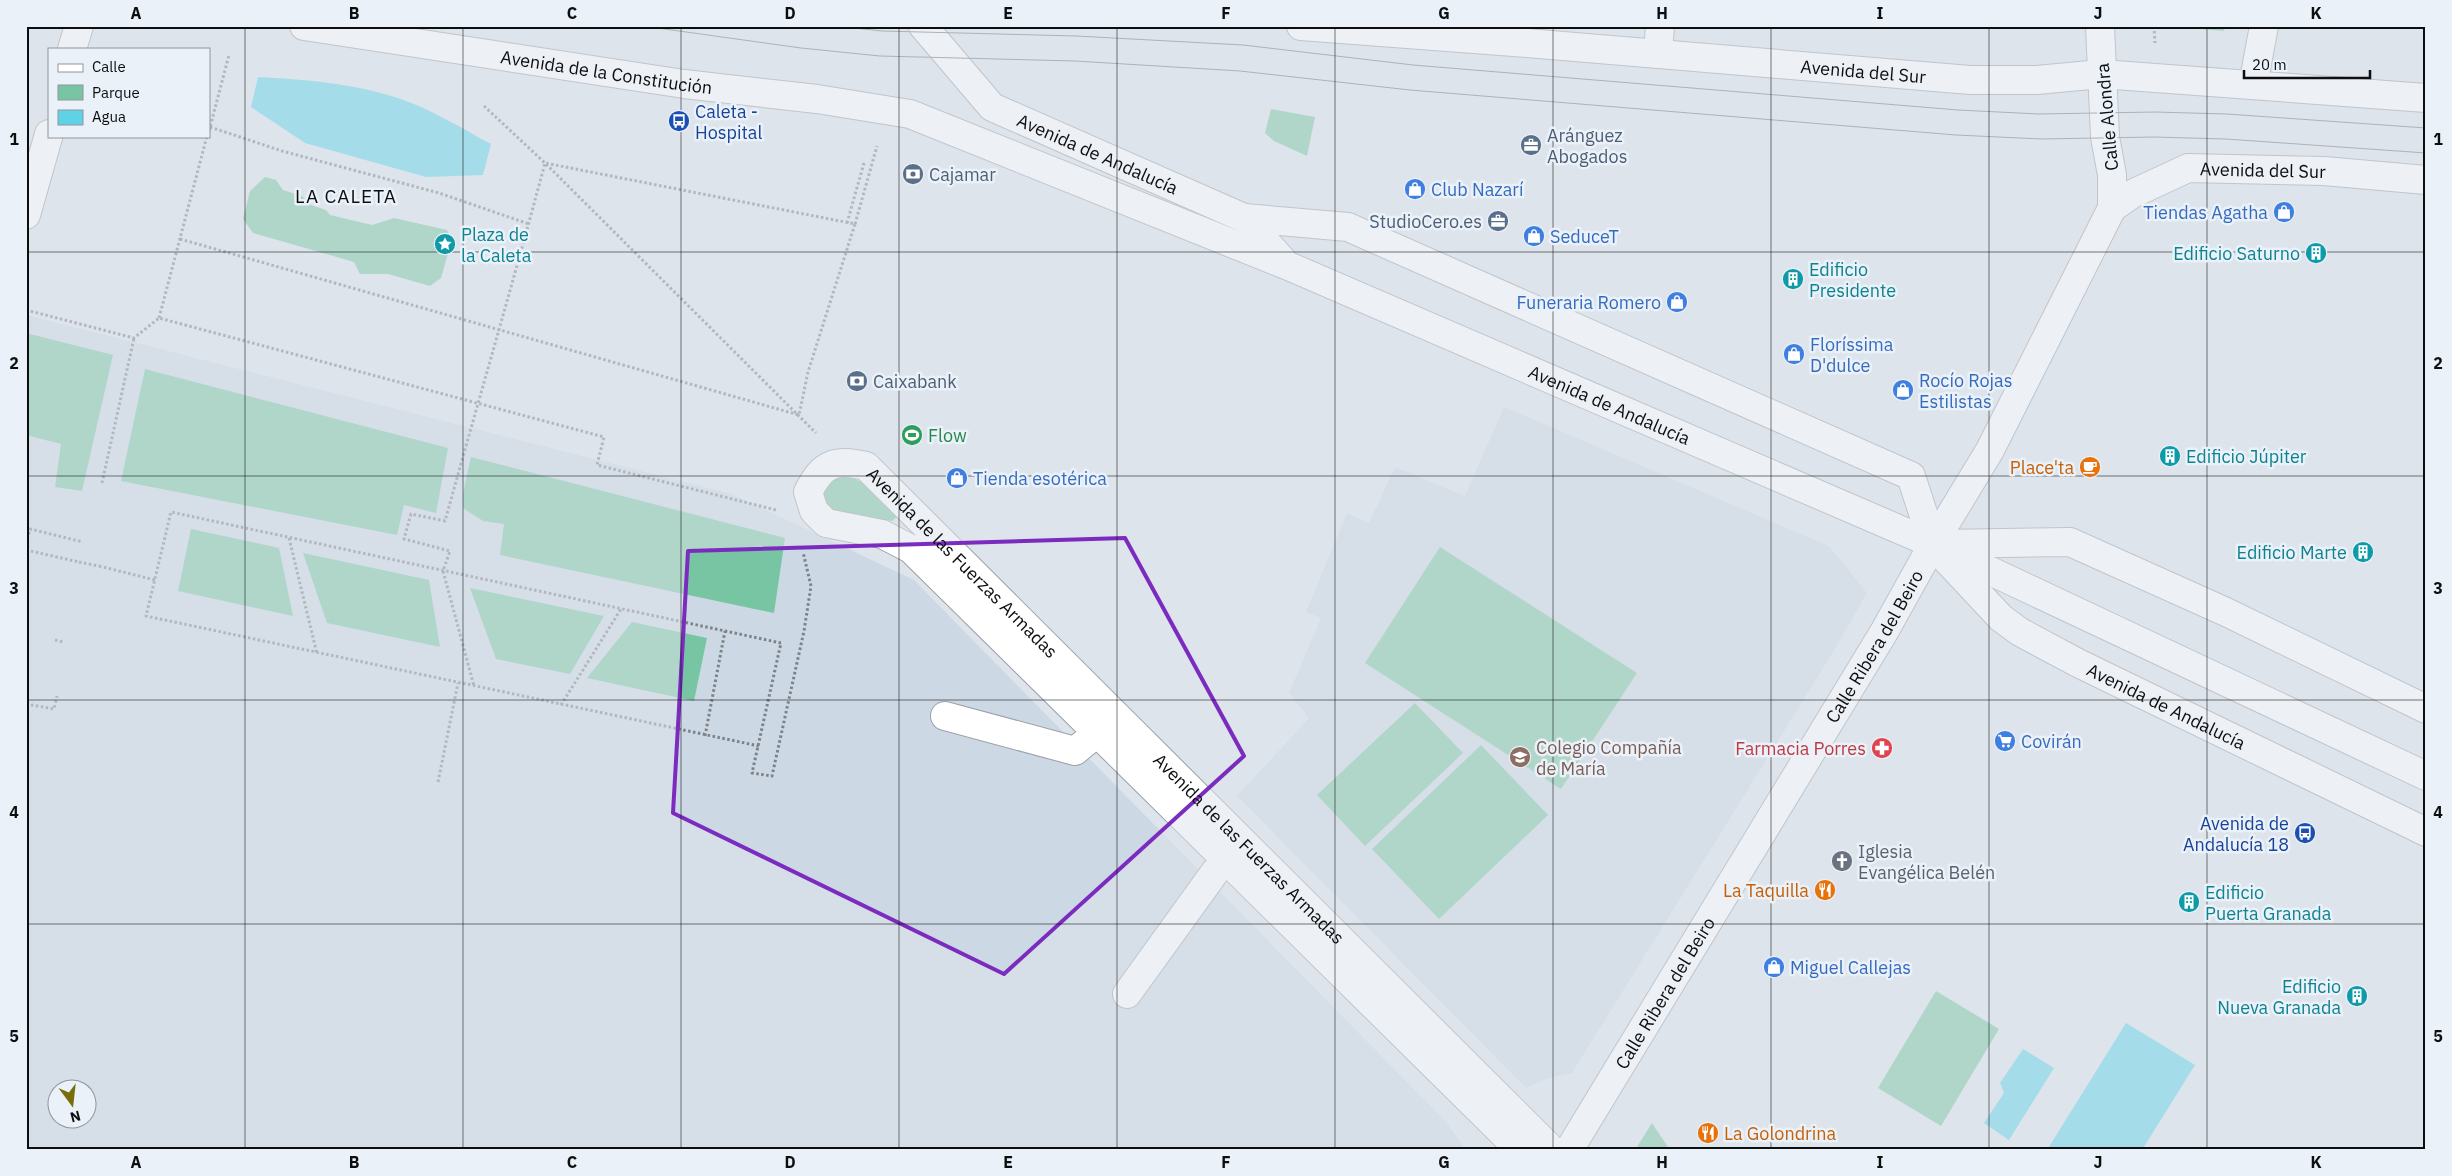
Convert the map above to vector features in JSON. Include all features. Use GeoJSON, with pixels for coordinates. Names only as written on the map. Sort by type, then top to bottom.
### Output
{"type":"FeatureCollection","features":[{"type":"Feature","properties":{"kind":"main road"},"geometry":{"type":"LineString","coordinates":[[72,48],[79,26]]}},
{"type":"Feature","properties":{"kind":"main road","name":"Avenida de la Constitución"},"geometry":{"type":"LineString","coordinates":[[304,26],[674,82],[817,98],[910,114]]}},
{"type":"Feature","properties":{"kind":"main road","name":"Avenida de Andalucía"},"geometry":{"type":"LineString","coordinates":[[923,26],[992,107],[1244,218],[1286,265]]}},
{"type":"Feature","properties":{"kind":"main road","name":"Avenida del Sur"},"geometry":{"type":"LineString","coordinates":[[1301,26],[1970,80],[2037,80],[2101,74],[2426,98]]}},
{"type":"Feature","properties":{"kind":"main road"},"geometry":{"type":"LineString","coordinates":[[1658,54],[1660,26]]}},
{"type":"Feature","properties":{"kind":"main road","name":"Calle Alondra"},"geometry":{"type":"LineString","coordinates":[[2100,26],[2101,74],[2106,137],[2112,175],[2112,208]]}},
{"type":"Feature","properties":{"kind":"main road"},"geometry":{"type":"LineString","coordinates":[[2253,85],[2264,26]]}},
{"type":"Feature","properties":{"kind":"main road","name":"Avenida de Andalucía"},"geometry":{"type":"LineString","coordinates":[[910,114],[1286,265],[1933,544],[2426,776]]}},
{"type":"Feature","properties":{"kind":"main road"},"geometry":{"type":"LineString","coordinates":[[26,215],[48,138]]}},
{"type":"Feature","properties":{"kind":"main road","name":"Avenida del Sur"},"geometry":{"type":"LineString","coordinates":[[2112,208],[2132,194],[2188,168],[2324,171],[2426,180]]}},
{"type":"Feature","properties":{"kind":"main road","name":"Calle Ribera del Beiro"},"geometry":{"type":"LineString","coordinates":[[1569,1150],[1879,641],[1933,544],[1990,450],[2112,208]]}},
{"type":"Feature","properties":{"kind":"main road"},"geometry":{"type":"LineString","coordinates":[[1244,218],[1348,227],[1910,476],[1933,544]]}},
{"type":"Feature","properties":{"kind":"main road","name":"Avenida de las Fuerzas Armadas"},"geometry":{"type":"LineString","coordinates":[[1520,1150],[911,549],[882,534],[826,523],[814,511],[808,492],[818,472],[844,461],[866,466],[1552,1150]]}},
{"type":"Feature","properties":{"kind":"main road","name":"Avenida de Andalucía"},"geometry":{"type":"LineString","coordinates":[[1933,544],[2070,542],[2226,612],[2426,709]]}},
{"type":"Feature","properties":{"kind":"main road","name":"Avenida de Andalucía"},"geometry":{"type":"LineString","coordinates":[[1933,544],[2000,618],[2020,632],[2078,663],[2426,832]]}},
{"type":"Feature","properties":{"kind":"main road"},"geometry":{"type":"LineString","coordinates":[[945,716],[1075,752],[1097,732]]}},
{"type":"Feature","properties":{"kind":"main road"},"geometry":{"type":"LineString","coordinates":[[1127,994],[1216,872],[1227,861]]}},
{"type":"Feature","properties":{"kind":"path"},"geometry":{"type":"LineString","coordinates":[[2154,26],[2156,46]]}},
{"type":"Feature","properties":{"kind":"path"},"geometry":{"type":"LineString","coordinates":[[210,125],[229,55]]}},
{"type":"Feature","properties":{"kind":"path"},"geometry":{"type":"LineString","coordinates":[[484,106],[545,163],[844,461]]}},
{"type":"Feature","properties":{"kind":"path"},"geometry":{"type":"LineString","coordinates":[[210,129],[282,151],[439,193],[529,224]]}},
{"type":"Feature","properties":{"kind":"path"},"geometry":{"type":"LineString","coordinates":[[102,483],[134,338],[159,318],[207,138]]}},
{"type":"Feature","properties":{"kind":"path"},"geometry":{"type":"LineString","coordinates":[[799,415],[808,372],[878,144]]}},
{"type":"Feature","properties":{"kind":"path"},"geometry":{"type":"LineString","coordinates":[[545,163],[855,224]]}},
{"type":"Feature","properties":{"kind":"path"},"geometry":{"type":"LineString","coordinates":[[474,686],[443,571],[450,551],[404,539],[410,514],[445,521],[545,163]]}},
{"type":"Feature","properties":{"kind":"path"},"geometry":{"type":"LineString","coordinates":[[847,223],[864,163]]}},
{"type":"Feature","properties":{"kind":"path"},"geometry":{"type":"LineString","coordinates":[[180,239],[799,415]]}},
{"type":"Feature","properties":{"kind":"path"},"geometry":{"type":"LineString","coordinates":[[26,310],[134,338]]}},
{"type":"Feature","properties":{"kind":"path"},"geometry":{"type":"LineString","coordinates":[[159,318],[604,437],[597,465],[777,511]]}},
{"type":"Feature","properties":{"kind":"path"},"geometry":{"type":"LineString","coordinates":[[759,746],[316,654],[146,616],[171,512],[782,643],[759,746],[752,773],[772,776],[804,631],[811,586],[802,548]]}},
{"type":"Feature","properties":{"kind":"path"},"geometry":{"type":"LineString","coordinates":[[26,544],[30,529],[83,542]]}},
{"type":"Feature","properties":{"kind":"path"},"geometry":{"type":"LineString","coordinates":[[289,538],[316,654]]}},
{"type":"Feature","properties":{"kind":"path"},"geometry":{"type":"LineString","coordinates":[[26,550],[155,580]]}},
{"type":"Feature","properties":{"kind":"path"},"geometry":{"type":"LineString","coordinates":[[561,705],[621,609]]}},
{"type":"Feature","properties":{"kind":"path"},"geometry":{"type":"LineString","coordinates":[[705,736],[726,631]]}},
{"type":"Feature","properties":{"kind":"path"},"geometry":{"type":"LineString","coordinates":[[55,640],[63,642]]}},
{"type":"Feature","properties":{"kind":"path"},"geometry":{"type":"LineString","coordinates":[[438,782],[458,684]]}},
{"type":"Feature","properties":{"kind":"path"},"geometry":{"type":"LineString","coordinates":[[26,704],[54,709],[57,696]]}},
{"type":"Feature","properties":{"kind":"highlighted area"},"geometry":{"type":"Polygon","coordinates":[[[1125,538],[1244,756],[1004,974],[673,813],[688,551],[1125,538]]]}},
{"type":"Feature","properties":{"kind":"shaded area"},"geometry":{"type":"Polygon","coordinates":[[[26,315],[732,494],[914,580],[1447,1123],[1466,1150],[26,1150],[26,315]]]}},
{"type":"Feature","properties":{"kind":"shaded area","name":"Colegio Compañía de María"},"geometry":{"type":"Polygon","coordinates":[[[1504,407],[1829,546],[1867,593],[1833,652],[1572,1073],[1549,1078],[1526,1088],[1237,796],[1309,718],[1289,693],[1321,618],[1306,612],[1347,513],[1369,523],[1395,467],[1465,496],[1504,407]]]}},
{"type":"Feature","properties":{"kind":"green space"},"geometry":{"type":"Polygon","coordinates":[[[2166,26],[2225,26],[2224,31],[2166,26]]]}},
{"type":"Feature","properties":{"kind":"green space"},"geometry":{"type":"Polygon","coordinates":[[[1271,109],[1315,117],[1307,156],[1274,141],[1265,133],[1271,109]]]}},
{"type":"Feature","properties":{"kind":"green space"},"geometry":{"type":"Polygon","coordinates":[[[265,177],[276,180],[283,190],[302,196],[311,205],[326,210],[330,215],[372,225],[394,218],[447,230],[452,240],[441,278],[430,286],[388,274],[360,274],[354,262],[253,233],[243,219],[250,191],[265,177]]]}},
{"type":"Feature","properties":{"kind":"green space"},"geometry":{"type":"Polygon","coordinates":[[[26,333],[113,355],[82,491],[55,487],[61,444],[26,435],[26,333]]]}},
{"type":"Feature","properties":{"kind":"green space"},"geometry":{"type":"Polygon","coordinates":[[[145,369],[448,448],[436,513],[404,505],[397,535],[121,481],[145,369]]]}},
{"type":"Feature","properties":{"kind":"green space"},"geometry":{"type":"Polygon","coordinates":[[[471,457],[785,538],[774,613],[500,555],[504,524],[483,521],[463,508],[463,493],[471,457]]]}},
{"type":"Feature","properties":{"kind":"green space"},"geometry":{"type":"Polygon","coordinates":[[[847,476],[865,483],[899,515],[892,521],[838,513],[822,506],[823,486],[833,479],[847,476]]]}},
{"type":"Feature","properties":{"kind":"green space"},"geometry":{"type":"Polygon","coordinates":[[[191,529],[279,548],[293,616],[178,591],[191,529]]]}},
{"type":"Feature","properties":{"kind":"green space"},"geometry":{"type":"Polygon","coordinates":[[[1440,547],[1637,673],[1561,789],[1365,663],[1440,547]]]}},
{"type":"Feature","properties":{"kind":"green space"},"geometry":{"type":"Polygon","coordinates":[[[303,553],[429,580],[440,647],[327,623],[303,553]]]}},
{"type":"Feature","properties":{"kind":"green space"},"geometry":{"type":"Polygon","coordinates":[[[470,588],[604,616],[570,674],[496,659],[470,588]]]}},
{"type":"Feature","properties":{"kind":"green space"},"geometry":{"type":"Polygon","coordinates":[[[632,622],[707,638],[694,701],[587,678],[632,622]]]}},
{"type":"Feature","properties":{"kind":"green space"},"geometry":{"type":"Polygon","coordinates":[[[1415,703],[1463,753],[1365,846],[1317,795],[1415,703]]]}},
{"type":"Feature","properties":{"kind":"green space"},"geometry":{"type":"Polygon","coordinates":[[[1481,745],[1548,815],[1439,919],[1372,849],[1481,745]]]}},
{"type":"Feature","properties":{"kind":"green space"},"geometry":{"type":"Polygon","coordinates":[[[1936,991],[1999,1029],[1941,1126],[1878,1088],[1936,991]]]}},
{"type":"Feature","properties":{"kind":"green space"},"geometry":{"type":"Polygon","coordinates":[[[1652,1123],[1670,1150],[1635,1150],[1652,1123]]]}},
{"type":"Feature","properties":{"kind":"water"},"geometry":{"type":"Polygon","coordinates":[[[258,77],[311,81],[364,89],[398,98],[422,108],[491,144],[483,175],[426,177],[305,143],[251,107],[258,77]]]}},
{"type":"Feature","properties":{"kind":"water"},"geometry":{"type":"Polygon","coordinates":[[[2126,1023],[2195,1065],[2142,1150],[2047,1150],[2126,1023]]]}},
{"type":"Feature","properties":{"kind":"water"},"geometry":{"type":"Polygon","coordinates":[[[2023,1049],[2054,1068],[2009,1140],[1984,1123],[2004,1093],[2000,1083],[2023,1049]]]}},
{"type":"Feature","properties":{"kind":"tram line"},"geometry":{"type":"LineString","coordinates":[[643,26],[801,48],[880,56],[1075,61],[1240,71],[1410,90],[1956,135],[2041,139],[2154,137],[2226,139],[2426,153]]}},
{"type":"Feature","properties":{"kind":"tram line"},"geometry":{"type":"LineString","coordinates":[[836,26],[882,31],[1076,36],[1243,45],[1413,65],[1958,110],[2039,114],[2155,112],[2227,114],[2426,128]]}},
{"type":"Feature","properties":{"kind":"place","name":"Caleta - Hospital"},"geometry":{"type":"Point","coordinates":[679,121]}},
{"type":"Feature","properties":{"kind":"place","name":"Aránguez Abogados"},"geometry":{"type":"Point","coordinates":[1531,145]}},
{"type":"Feature","properties":{"kind":"place","name":"Cajamar"},"geometry":{"type":"Point","coordinates":[913,174]}},
{"type":"Feature","properties":{"kind":"place","name":"Club Nazarí"},"geometry":{"type":"Point","coordinates":[1415,189]}},
{"type":"Feature","properties":{"kind":"place","name":"Tiendas Agatha"},"geometry":{"type":"Point","coordinates":[2284,212]}},
{"type":"Feature","properties":{"kind":"place","name":"StudioCero.es"},"geometry":{"type":"Point","coordinates":[1498,221]}},
{"type":"Feature","properties":{"kind":"place","name":"SeduceT"},"geometry":{"type":"Point","coordinates":[1534,236]}},
{"type":"Feature","properties":{"kind":"place","name":"Plaza de la Caleta"},"geometry":{"type":"Point","coordinates":[445,244]}},
{"type":"Feature","properties":{"kind":"place","name":"Edificio Saturno"},"geometry":{"type":"Point","coordinates":[2316,253]}},
{"type":"Feature","properties":{"kind":"place","name":"Edificio Presidente"},"geometry":{"type":"Point","coordinates":[1793,279]}},
{"type":"Feature","properties":{"kind":"place","name":"Funeraria Romero"},"geometry":{"type":"Point","coordinates":[1677,302]}},
{"type":"Feature","properties":{"kind":"place","name":"Floríssima D'dulce"},"geometry":{"type":"Point","coordinates":[1794,354]}},
{"type":"Feature","properties":{"kind":"place","name":"Caixabank"},"geometry":{"type":"Point","coordinates":[857,381]}},
{"type":"Feature","properties":{"kind":"place","name":"Rocío Rojas Estilistas"},"geometry":{"type":"Point","coordinates":[1903,390]}},
{"type":"Feature","properties":{"kind":"place","name":"Flow"},"geometry":{"type":"Point","coordinates":[912,435]}},
{"type":"Feature","properties":{"kind":"place","name":"Edificio Júpiter"},"geometry":{"type":"Point","coordinates":[2170,456]}},
{"type":"Feature","properties":{"kind":"place","name":"Place'ta"},"geometry":{"type":"Point","coordinates":[2090,467]}},
{"type":"Feature","properties":{"kind":"place","name":"Tienda esotérica"},"geometry":{"type":"Point","coordinates":[957,478]}},
{"type":"Feature","properties":{"kind":"place","name":"Edificio Marte"},"geometry":{"type":"Point","coordinates":[2363,552]}},
{"type":"Feature","properties":{"kind":"place","name":"Covirán"},"geometry":{"type":"Point","coordinates":[2005,741]}},
{"type":"Feature","properties":{"kind":"place","name":"Farmacia Porres"},"geometry":{"type":"Point","coordinates":[1882,748]}},
{"type":"Feature","properties":{"kind":"place","name":"Colegio Compañía de María"},"geometry":{"type":"Point","coordinates":[1520,757]}},
{"type":"Feature","properties":{"kind":"place","name":"Avenida de Andalucía 18"},"geometry":{"type":"Point","coordinates":[2305,833]}},
{"type":"Feature","properties":{"kind":"place","name":"Iglesia Evangélica Belén"},"geometry":{"type":"Point","coordinates":[1842,861]}},
{"type":"Feature","properties":{"kind":"place","name":"La Taquilla"},"geometry":{"type":"Point","coordinates":[1825,890]}},
{"type":"Feature","properties":{"kind":"place","name":"Edificio Puerta Granada"},"geometry":{"type":"Point","coordinates":[2189,902]}},
{"type":"Feature","properties":{"kind":"place","name":"Miguel Callejas"},"geometry":{"type":"Point","coordinates":[1774,967]}},
{"type":"Feature","properties":{"kind":"place","name":"Edificio Nueva Granada"},"geometry":{"type":"Point","coordinates":[2357,996]}},
{"type":"Feature","properties":{"kind":"place","name":"La Golondrina"},"geometry":{"type":"Point","coordinates":[1708,1133]}},
{"type":"Feature","properties":{"kind":"district","name":"LA CALETA"},"geometry":{"type":"Point","coordinates":[346,196]}}]}
